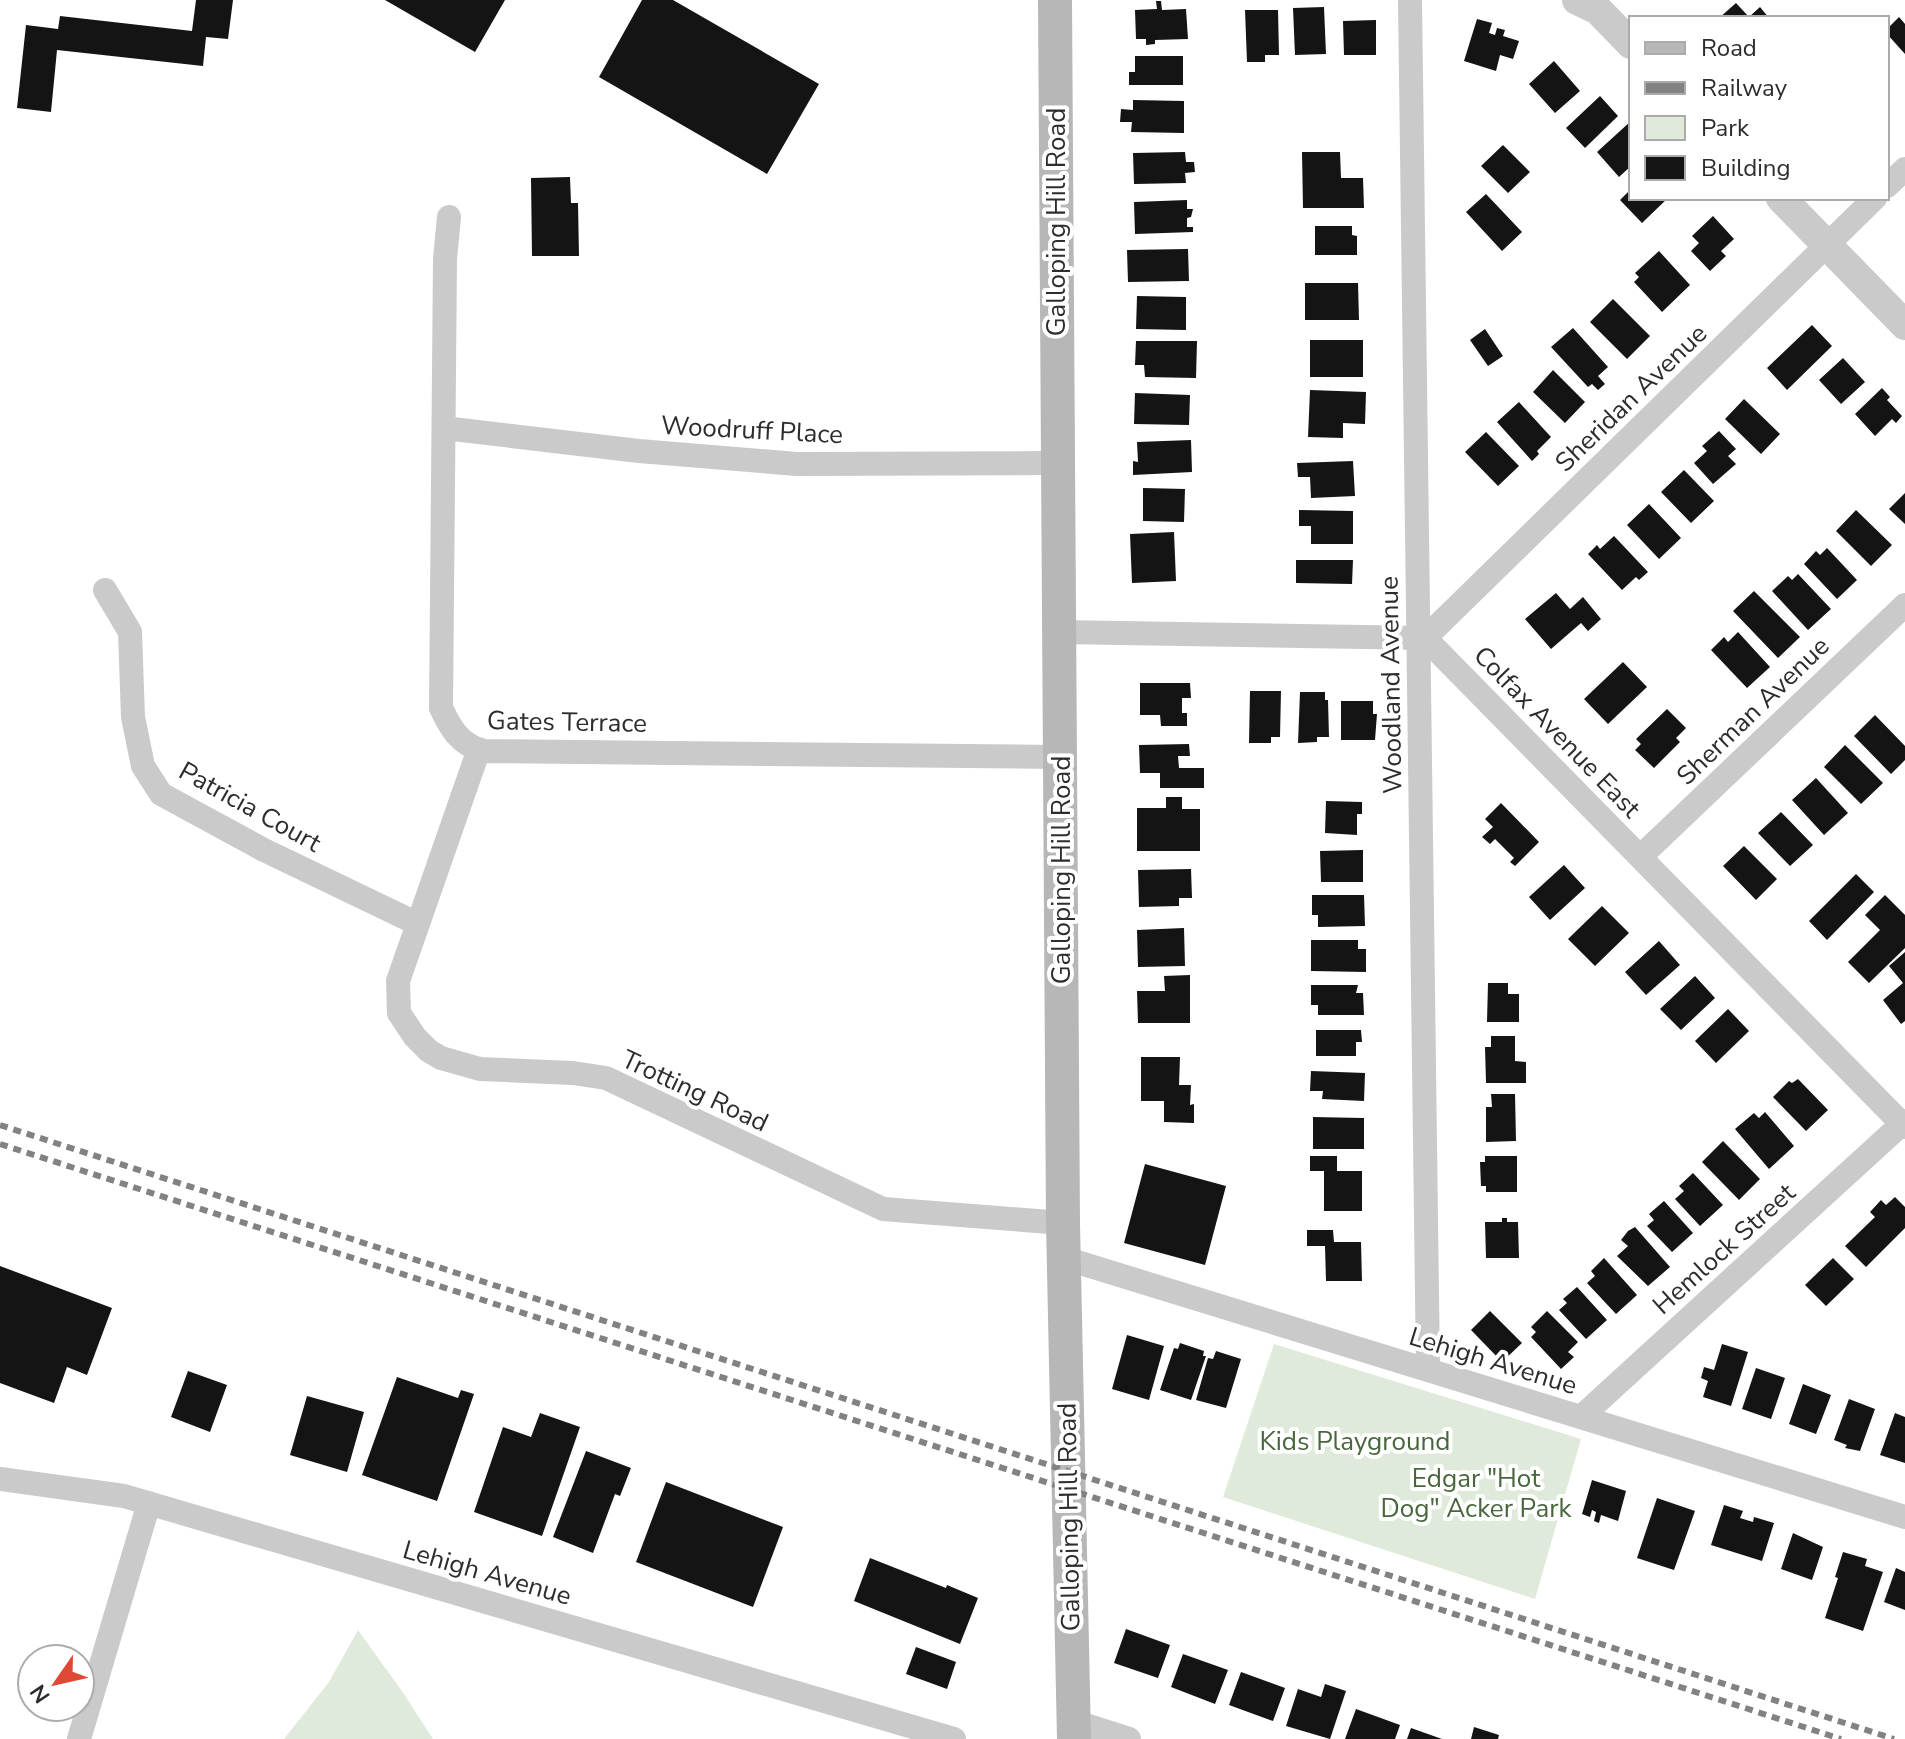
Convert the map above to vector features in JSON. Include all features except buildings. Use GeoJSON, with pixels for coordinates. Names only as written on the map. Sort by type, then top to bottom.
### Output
{"type":"FeatureCollection","features":[{"type":"Feature","properties":{"kind":"main road","name":"Galloping Hill Road"},"geometry":{"type":"LineString","coordinates":[[1055,0],[1063,1223],[1073,1730]]}},
{"type":"Feature","properties":{"kind":"street","name":"Woodland Avenue"},"geometry":{"type":"LineString","coordinates":[[1410,0],[1422,638],[1428,1370]]}},
{"type":"Feature","properties":{"kind":"street"},"geometry":{"type":"LineString","coordinates":[[1577,0],[1598,10],[1629,42]]}},
{"type":"Feature","properties":{"kind":"street"},"geometry":{"type":"LineString","coordinates":[[1889,184],[1905,169]]}},
{"type":"Feature","properties":{"kind":"street"},"geometry":{"type":"LineString","coordinates":[[1783,200],[1905,325]]}},
{"type":"Feature","properties":{"kind":"street","name":"Sheridan Avenue"},"geometry":{"type":"LineString","coordinates":[[1422,638],[1873,200]]}},
{"type":"Feature","properties":{"kind":"street","name":"Gates Terrace"},"geometry":{"type":"LineString","coordinates":[[449,217],[445,259],[441,708],[451,729],[460,739],[470,747],[479,749],[1060,757]]}},
{"type":"Feature","properties":{"kind":"street","name":"Woodruff Place"},"geometry":{"type":"LineString","coordinates":[[444,428],[639,451],[797,464],[1058,463]]}},
{"type":"Feature","properties":{"kind":"street","name":"Patricia Court"},"geometry":{"type":"LineString","coordinates":[[105,590],[130,632],[133,717],[143,766],[161,794],[264,850],[418,924]]}},
{"type":"Feature","properties":{"kind":"street","name":"Sherman Avenue"},"geometry":{"type":"LineString","coordinates":[[1640,857],[1905,605]]}},
{"type":"Feature","properties":{"kind":"street"},"geometry":{"type":"LineString","coordinates":[[1059,632],[1422,638]]}},
{"type":"Feature","properties":{"kind":"street","name":"Colfax Avenue East"},"geometry":{"type":"LineString","coordinates":[[1422,638],[1904,1124]]}},
{"type":"Feature","properties":{"kind":"street","name":"Trotting Road"},"geometry":{"type":"LineString","coordinates":[[479,749],[398,981],[399,1013],[429,1051],[441,1058],[480,1069],[573,1073],[606,1078],[883,1209],[1063,1223]]}},
{"type":"Feature","properties":{"kind":"street","name":"Hemlock Street"},"geometry":{"type":"LineString","coordinates":[[1581,1417],[1904,1124]]}},
{"type":"Feature","properties":{"kind":"street","name":"Lehigh Avenue"},"geometry":{"type":"LineString","coordinates":[[1064,1258],[1905,1517]]}},
{"type":"Feature","properties":{"kind":"street","name":"Lehigh Avenue"},"geometry":{"type":"LineString","coordinates":[[0,1479],[124,1496],[954,1739]]}},
{"type":"Feature","properties":{"kind":"street"},"geometry":{"type":"LineString","coordinates":[[79,1739],[149,1503]]}},
{"type":"Feature","properties":{"kind":"street"},"geometry":{"type":"LineString","coordinates":[[1073,1730],[1129,1739]]}},
{"type":"Feature","properties":{"kind":"green space","name":"Edgar \"Hot Dog\" Acker Park"},"geometry":{"type":"Polygon","coordinates":[[[1274,1344],[1581,1439],[1535,1599],[1223,1497],[1274,1344]]]}},
{"type":"Feature","properties":{"kind":"green space"},"geometry":{"type":"Polygon","coordinates":[[[358,1630],[433,1739],[284,1739],[329,1682],[358,1630]]]}},
{"type":"Feature","properties":{"kind":"railway"},"geometry":{"type":"LineString","coordinates":[[0,1125],[1894,1739]]}},
{"type":"Feature","properties":{"kind":"railway"},"geometry":{"type":"LineString","coordinates":[[0,1144],[1841,1739]]}},
{"type":"Feature","properties":{"kind":"park label","name":"Kids Playground"},"geometry":{"type":"Point","coordinates":[1355,1441]}}]}
